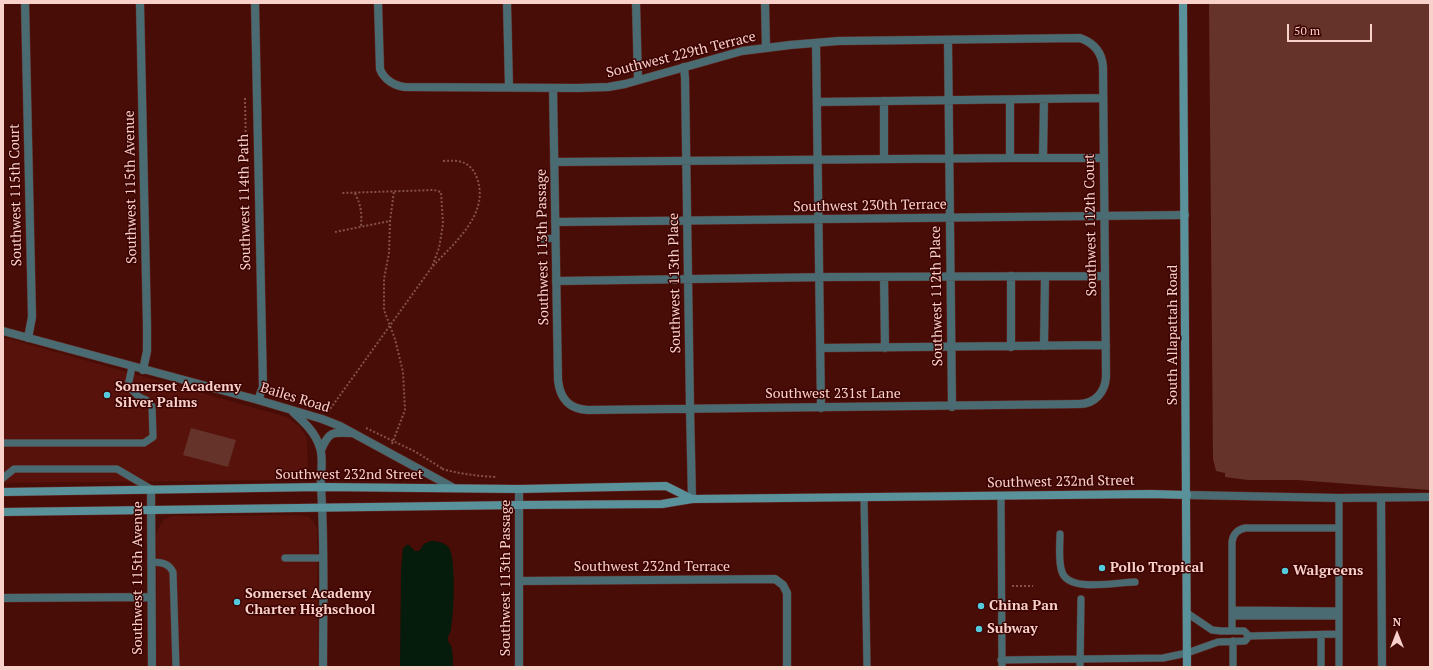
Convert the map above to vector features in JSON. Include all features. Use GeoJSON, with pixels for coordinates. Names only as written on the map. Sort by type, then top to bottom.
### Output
{"type":"FeatureCollection","features":[{"type":"Feature","properties":{"kind":"street","name":"Southwest 115th Court"},"geometry":{"type":"LineString","coordinates":[[25,3],[32,302],[32,320],[28,338]]}},
{"type":"Feature","properties":{"kind":"street","name":"Southwest 115th Avenue"},"geometry":{"type":"LineString","coordinates":[[140,3],[147,325],[147,349],[143,370]]}},
{"type":"Feature","properties":{"kind":"street","name":"Southwest 114th Path"},"geometry":{"type":"LineString","coordinates":[[255,3],[262,387],[258,400]]}},
{"type":"Feature","properties":{"kind":"street","name":"Southwest 229th Terrace"},"geometry":{"type":"LineString","coordinates":[[378,3],[380,65],[382,73],[396,85],[405,87],[608,87],[684,68],[742,51],[838,41],[1080,38],[1094,45],[1099,52]]}},
{"type":"Feature","properties":{"kind":"street"},"geometry":{"type":"LineString","coordinates":[[507,3],[509,87]]}},
{"type":"Feature","properties":{"kind":"street"},"geometry":{"type":"LineString","coordinates":[[636,3],[638,80]]}},
{"type":"Feature","properties":{"kind":"street"},"geometry":{"type":"LineString","coordinates":[[765,3],[766,48]]}},
{"type":"Feature","properties":{"kind":"street","name":"South Allapattah Road"},"geometry":{"type":"LineString","coordinates":[[1183,3],[1188,667]]}},
{"type":"Feature","properties":{"kind":"street","name":"Southwest 112th Place"},"geometry":{"type":"LineString","coordinates":[[948,40],[952,407]]}},
{"type":"Feature","properties":{"kind":"street"},"geometry":{"type":"LineString","coordinates":[[816,43],[821,408]]}},
{"type":"Feature","properties":{"kind":"street","name":"Southwest 112th Court"},"geometry":{"type":"LineString","coordinates":[[1098,397],[1103,390],[1106,381],[1104,67],[1099,52]]}},
{"type":"Feature","properties":{"kind":"street","name":"Southwest 113th Place"},"geometry":{"type":"LineString","coordinates":[[684,68],[692,499]]}},
{"type":"Feature","properties":{"kind":"street","name":"Southwest 113th Passage"},"geometry":{"type":"LineString","coordinates":[[553,88],[558,380],[561,393],[568,403]]}},
{"type":"Feature","properties":{"kind":"street"},"geometry":{"type":"LineString","coordinates":[[817,102],[1103,98]]}},
{"type":"Feature","properties":{"kind":"street"},"geometry":{"type":"LineString","coordinates":[[1043,158],[1044,99]]}},
{"type":"Feature","properties":{"kind":"street"},"geometry":{"type":"LineString","coordinates":[[1010,100],[1010,158]]}},
{"type":"Feature","properties":{"kind":"street"},"geometry":{"type":"LineString","coordinates":[[884,101],[884,160]]}},
{"type":"Feature","properties":{"kind":"street"},"geometry":{"type":"LineString","coordinates":[[554,162],[1104,158]]}},
{"type":"Feature","properties":{"kind":"street","name":"Southwest 230th Terrace"},"geometry":{"type":"LineString","coordinates":[[555,222],[1185,215]]}},
{"type":"Feature","properties":{"kind":"street"},"geometry":{"type":"LineString","coordinates":[[1011,276],[1011,346]]}},
{"type":"Feature","properties":{"kind":"street"},"geometry":{"type":"LineString","coordinates":[[1044,346],[1045,276]]}},
{"type":"Feature","properties":{"kind":"street"},"geometry":{"type":"LineString","coordinates":[[556,280],[1105,276]]}},
{"type":"Feature","properties":{"kind":"street"},"geometry":{"type":"LineString","coordinates":[[884,277],[885,348]]}},
{"type":"Feature","properties":{"kind":"street","name":"Bailes Road"},"geometry":{"type":"LineString","coordinates":[[3,331],[291,410],[325,416],[354,434],[452,487]]}},
{"type":"Feature","properties":{"kind":"street"},"geometry":{"type":"LineString","coordinates":[[820,348],[1106,345]]}},
{"type":"Feature","properties":{"kind":"street","name":"Southwest 231st Lane"},"geometry":{"type":"LineString","coordinates":[[568,403],[575,408],[588,410],[952,407],[1083,404],[1098,397]]}},
{"type":"Feature","properties":{"kind":"street"},"geometry":{"type":"LineString","coordinates":[[291,410],[312,431],[321,450],[321,487],[323,508],[323,667]]}},
{"type":"Feature","properties":{"kind":"street"},"geometry":{"type":"LineString","coordinates":[[321,450],[326,438],[332,434],[337,432],[354,434]]}},
{"type":"Feature","properties":{"kind":"street","name":"Southwest 232nd Street"},"geometry":{"type":"LineString","coordinates":[[3,492],[321,487],[452,487],[519,489],[666,486],[692,499]]}},
{"type":"Feature","properties":{"kind":"street","name":"Southwest 113th Passage"},"geometry":{"type":"LineString","coordinates":[[519,489],[519,667]]}},
{"type":"Feature","properties":{"kind":"street","name":"Southwest 115th Avenue"},"geometry":{"type":"LineString","coordinates":[[150,490],[152,667]]}},
{"type":"Feature","properties":{"kind":"street","name":"Southwest 232nd Street"},"geometry":{"type":"LineString","coordinates":[[3,512],[662,504],[692,499],[864,497],[1187,495],[1339,498],[1430,497]]}},
{"type":"Feature","properties":{"kind":"street"},"geometry":{"type":"LineString","coordinates":[[1381,498],[1382,667]]}},
{"type":"Feature","properties":{"kind":"street","name":"Southwest 232nd Terrace"},"geometry":{"type":"LineString","coordinates":[[519,581],[772,579],[783,585],[787,597],[787,667]]}},
{"type":"Feature","properties":{"kind":"street"},"geometry":{"type":"LineString","coordinates":[[3,598],[151,597]]}},
{"type":"Feature","properties":{"kind":"lane"},"geometry":{"type":"LineString","coordinates":[[543,239],[555,238]]}},
{"type":"Feature","properties":{"kind":"lane"},"geometry":{"type":"LineString","coordinates":[[3,443],[144,443],[153,437],[152,406],[146,400],[139,397],[128,386],[132,367]]}},
{"type":"Feature","properties":{"kind":"lane"},"geometry":{"type":"LineString","coordinates":[[3,478],[14,469],[117,469],[150,490]]}},
{"type":"Feature","properties":{"kind":"lane"},"geometry":{"type":"LineString","coordinates":[[1001,496],[1002,664],[1080,659],[1163,658],[1188,654],[1215,642],[1245,641],[1249,636]]}},
{"type":"Feature","properties":{"kind":"lane"},"geometry":{"type":"LineString","coordinates":[[864,497],[867,667]]}},
{"type":"Feature","properties":{"kind":"lane"},"geometry":{"type":"LineString","coordinates":[[1339,498],[1340,667]]}},
{"type":"Feature","properties":{"kind":"lane"},"geometry":{"type":"LineString","coordinates":[[1232,631],[1232,542],[1233,536],[1237,532],[1248,528],[1339,528]]}},
{"type":"Feature","properties":{"kind":"lane"},"geometry":{"type":"LineString","coordinates":[[1060,534],[1061,567],[1063,575],[1070,581],[1104,585],[1135,582]]}},
{"type":"Feature","properties":{"kind":"lane"},"geometry":{"type":"LineString","coordinates":[[285,558],[323,558]]}},
{"type":"Feature","properties":{"kind":"lane"},"geometry":{"type":"LineString","coordinates":[[151,562],[165,563],[170,566],[173,572],[176,667]]}},
{"type":"Feature","properties":{"kind":"lane"},"geometry":{"type":"LineString","coordinates":[[1080,667],[1081,599]]}},
{"type":"Feature","properties":{"kind":"lane"},"geometry":{"type":"LineString","coordinates":[[1187,613],[1208,628],[1216,631],[1244,631],[1249,636],[1339,634]]}},
{"type":"Feature","properties":{"kind":"lane"},"geometry":{"type":"LineString","coordinates":[[1232,613],[1339,614]]}},
{"type":"Feature","properties":{"kind":"lane"},"geometry":{"type":"LineString","coordinates":[[1321,635],[1321,667]]}},
{"type":"Feature","properties":{"kind":"lane"},"geometry":{"type":"LineString","coordinates":[[1233,641],[1233,667]]}},
{"type":"Feature","properties":{"kind":"path"},"geometry":{"type":"LineString","coordinates":[[245,98],[246,151]]}},
{"type":"Feature","properties":{"kind":"path"},"geometry":{"type":"LineString","coordinates":[[325,416],[432,267],[470,224],[475,214],[480,200],[479,184],[475,174],[466,163],[458,160],[442,161]]}},
{"type":"Feature","properties":{"kind":"path"},"geometry":{"type":"LineString","coordinates":[[342,193],[434,190],[440,192],[443,224],[439,248],[432,267]]}},
{"type":"Feature","properties":{"kind":"path"},"geometry":{"type":"LineString","coordinates":[[388,452],[405,410],[404,372],[384,310],[384,279],[389,253],[390,221],[394,191]]}},
{"type":"Feature","properties":{"kind":"path"},"geometry":{"type":"LineString","coordinates":[[355,193],[361,205],[362,227]]}},
{"type":"Feature","properties":{"kind":"path"},"geometry":{"type":"LineString","coordinates":[[335,232],[390,221]]}},
{"type":"Feature","properties":{"kind":"path"},"geometry":{"type":"LineString","coordinates":[[325,416],[334,415]]}},
{"type":"Feature","properties":{"kind":"path"},"geometry":{"type":"LineString","coordinates":[[360,425],[416,452],[443,469],[458,474],[496,477]]}},
{"type":"Feature","properties":{"kind":"path"},"geometry":{"type":"LineString","coordinates":[[436,472],[443,469]]}},
{"type":"Feature","properties":{"kind":"path"},"geometry":{"type":"LineString","coordinates":[[1012,586],[1033,586]]}},
{"type":"Feature","properties":{"kind":"shaded area"},"geometry":{"type":"Polygon","coordinates":[[[1209,3],[1430,3],[1430,490],[1297,480],[1248,480],[1225,477],[1225,473],[1216,471],[1213,459],[1209,3]]]}},
{"type":"Feature","properties":{"kind":"shaded area","name":"Somerset Academy Silver Palms"},"geometry":{"type":"Polygon","coordinates":[[[3,337],[287,417],[299,426],[306,436],[308,471],[301,479],[291,480],[3,483],[3,337]]]}},
{"type":"Feature","properties":{"kind":"shaded area"},"geometry":{"type":"Polygon","coordinates":[[[191,428],[236,440],[228,467],[183,455],[191,428]]]}},
{"type":"Feature","properties":{"kind":"shaded area","name":"Somerset Academy Charter Highschool"},"geometry":{"type":"Polygon","coordinates":[[[300,515],[308,517],[313,521],[317,528],[318,667],[157,667],[156,534],[164,520],[171,516],[300,515]]]}},
{"type":"Feature","properties":{"kind":"shaded area"},"geometry":{"type":"Polygon","coordinates":[[[430,541],[445,544],[449,548],[453,563],[454,600],[451,629],[448,639],[453,656],[453,667],[400,667],[401,569],[403,548],[408,544],[415,551],[419,551],[424,544],[430,541]]]}},
{"type":"Feature","properties":{"kind":"place","name":"Somerset Academy Silver Palms"},"geometry":{"type":"Point","coordinates":[107,395]}},
{"type":"Feature","properties":{"kind":"place","name":"Pollo Tropical"},"geometry":{"type":"Point","coordinates":[1102,568]}},
{"type":"Feature","properties":{"kind":"place","name":"Walgreens"},"geometry":{"type":"Point","coordinates":[1285,571]}},
{"type":"Feature","properties":{"kind":"place","name":"Somerset Academy Charter Highschool"},"geometry":{"type":"Point","coordinates":[237,602]}},
{"type":"Feature","properties":{"kind":"place","name":"China Pan"},"geometry":{"type":"Point","coordinates":[981,606]}},
{"type":"Feature","properties":{"kind":"place","name":"Subway"},"geometry":{"type":"Point","coordinates":[979,629]}}]}
